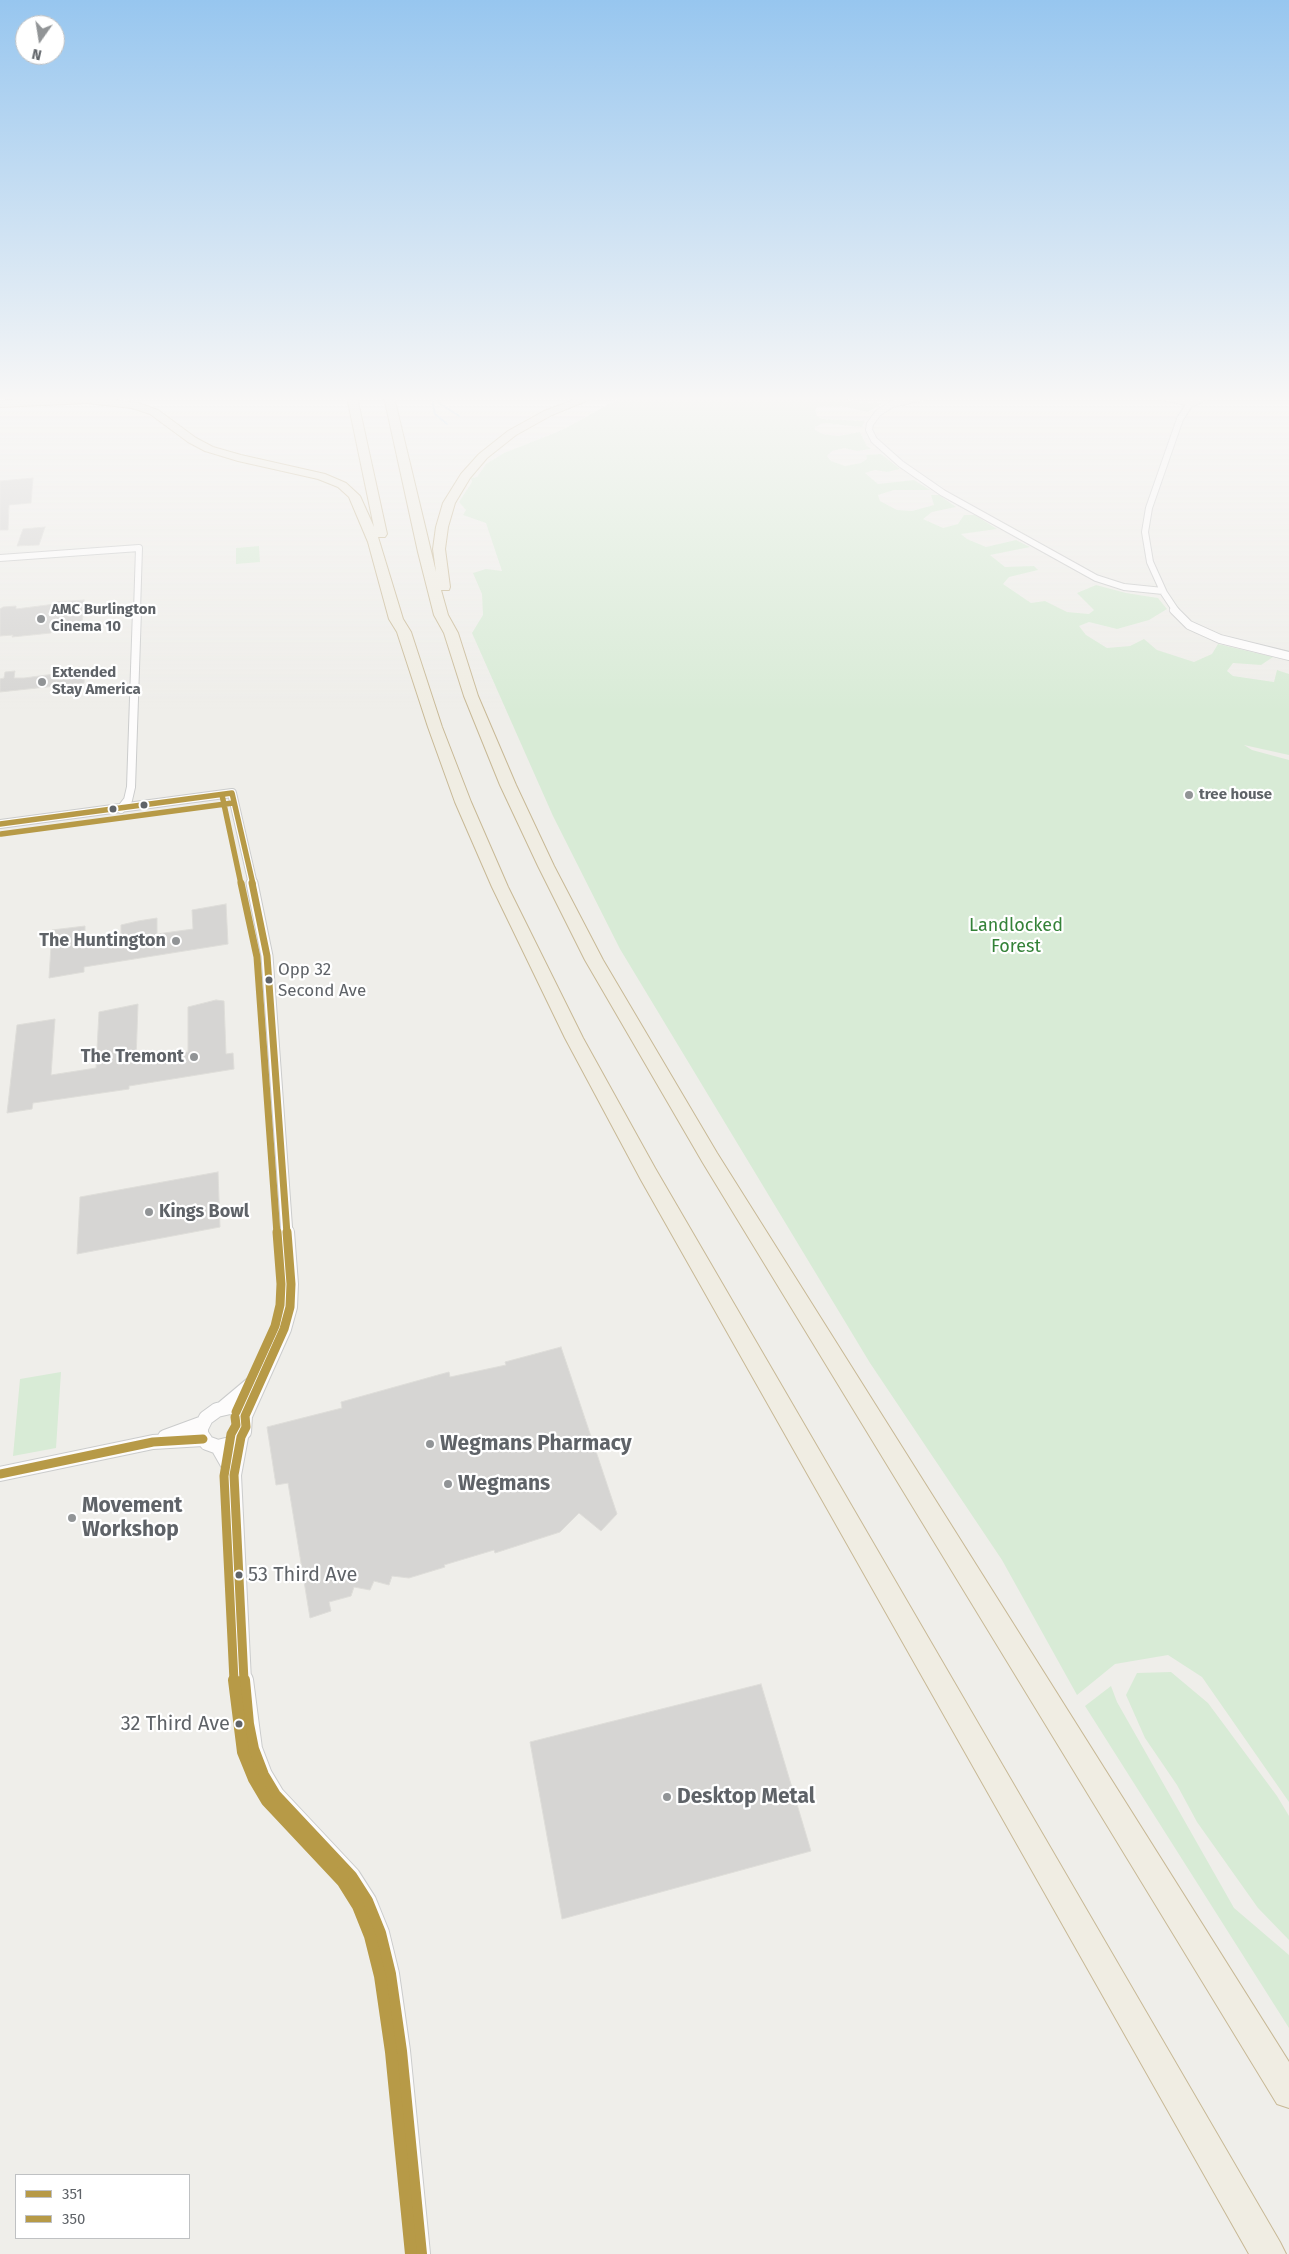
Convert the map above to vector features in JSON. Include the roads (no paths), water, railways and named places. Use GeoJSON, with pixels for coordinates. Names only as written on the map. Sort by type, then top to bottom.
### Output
{"type":"FeatureCollection","features":[{"type":"Feature","properties":{"kind":"highway"},"geometry":{"type":"LineString","coordinates":[[357,502],[366,520],[382,566],[396,619],[404,632],[441,745],[471,822],[521,933],[589,1066],[648,1174],[1268,2254]]}},
{"type":"Feature","properties":{"kind":"highway"},"geometry":{"type":"LineString","coordinates":[[375,502],[403,618],[404,632]]}},
{"type":"Feature","properties":{"kind":"highway"},"geometry":{"type":"LineString","coordinates":[[413,502],[430,578],[441,615],[451,633],[484,730],[526,824],[590,951],[638,1038],[710,1158],[1289,2092]]}},
{"type":"Feature","properties":{"kind":"highway"},"geometry":{"type":"LineString","coordinates":[[451,502],[445,515],[440,543],[441,569],[450,614],[451,633]]}},
{"type":"Feature","properties":{"kind":"street"},"geometry":{"type":"LineString","coordinates":[[961,502],[1096,578],[1124,588],[1163,591]]}},
{"type":"Feature","properties":{"kind":"street"},"geometry":{"type":"LineString","coordinates":[[1152,502],[1146,520],[1145,532],[1150,562],[1163,591],[1182,618],[1202,633],[1244,646],[1289,656]]}},
{"type":"Feature","properties":{"kind":"street"},"geometry":{"type":"LineString","coordinates":[[0,558],[139,548],[131,787],[128,800],[121,809]]}},
{"type":"Feature","properties":{"kind":"street"},"geometry":{"type":"LineString","coordinates":[[0,824],[232,793],[245,846],[267,956],[291,1284],[290,1307],[284,1329],[245,1416],[246,1427],[241,1437],[234,1475],[244,1694],[253,1749],[263,1775],[276,1794],[351,1876],[367,1901],[380,1933],[390,1974],[401,2051],[421,2254]]}},
{"type":"Feature","properties":{"kind":"street"},"geometry":{"type":"LineString","coordinates":[[241,1437],[230,1444],[218,1447],[207,1443],[201,1434],[203,1423],[211,1413],[223,1408],[265,1373]]}},
{"type":"Feature","properties":{"kind":"street"},"geometry":{"type":"LineString","coordinates":[[223,1408],[236,1408],[245,1416]]}},
{"type":"Feature","properties":{"kind":"street"},"geometry":{"type":"LineString","coordinates":[[154,1442],[203,1423]]}},
{"type":"Feature","properties":{"kind":"street"},"geometry":{"type":"LineString","coordinates":[[0,1474],[154,1442],[203,1439]]}},
{"type":"Feature","properties":{"kind":"street"},"geometry":{"type":"LineString","coordinates":[[218,1447],[234,1475]]}},
{"type":"Feature","properties":{"kind":"place","name":"AMC Burlington Cinema 10"},"geometry":{"type":"Point","coordinates":[41,619]}},
{"type":"Feature","properties":{"kind":"place","name":"Extended Stay America"},"geometry":{"type":"Point","coordinates":[42,682]}},
{"type":"Feature","properties":{"kind":"place","name":"tree house"},"geometry":{"type":"Point","coordinates":[1189,795]}},
{"type":"Feature","properties":{"kind":"place","name":"The Huntington"},"geometry":{"type":"Point","coordinates":[176,941]}},
{"type":"Feature","properties":{"kind":"place","name":"Opp 32 Second Ave"},"geometry":{"type":"Point","coordinates":[269,980]}},
{"type":"Feature","properties":{"kind":"place","name":"The Tremont"},"geometry":{"type":"Point","coordinates":[194,1057]}},
{"type":"Feature","properties":{"kind":"place","name":"Kings Bowl"},"geometry":{"type":"Point","coordinates":[149,1212]}},
{"type":"Feature","properties":{"kind":"place","name":"Wegmans Pharmacy"},"geometry":{"type":"Point","coordinates":[430,1444]}},
{"type":"Feature","properties":{"kind":"place","name":"Wegmans"},"geometry":{"type":"Point","coordinates":[448,1484]}},
{"type":"Feature","properties":{"kind":"place","name":"Movement Workshop"},"geometry":{"type":"Point","coordinates":[72,1518]}},
{"type":"Feature","properties":{"kind":"place","name":"53 Third Ave"},"geometry":{"type":"Point","coordinates":[239,1575]}},
{"type":"Feature","properties":{"kind":"place","name":"32 Third Ave"},"geometry":{"type":"Point","coordinates":[239,1724]}},
{"type":"Feature","properties":{"kind":"place","name":"Desktop Metal"},"geometry":{"type":"Point","coordinates":[667,1797]}},
{"type":"Feature","properties":{"kind":"park label","name":"Landlocked Forest"},"geometry":{"type":"Point","coordinates":[1016,936]}}]}
